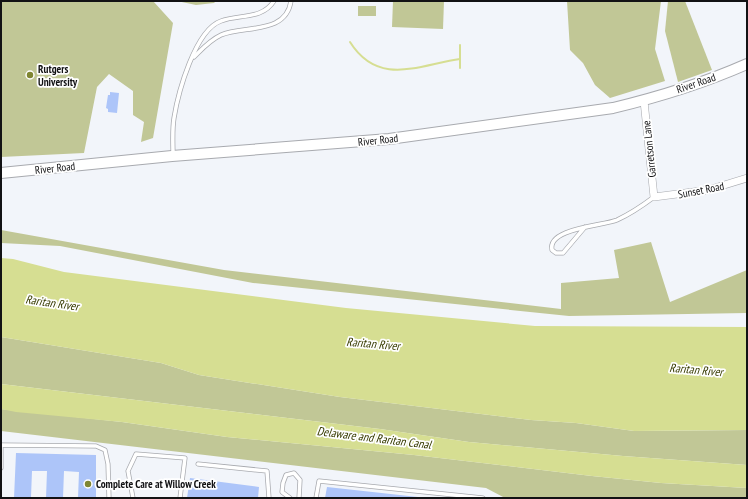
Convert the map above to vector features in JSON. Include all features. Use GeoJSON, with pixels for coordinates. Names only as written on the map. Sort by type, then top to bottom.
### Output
{"type":"FeatureCollection","features":[{"type":"Feature","properties":{"kind":"main road","name":"River Road"},"geometry":{"type":"LineString","coordinates":[[1,173],[172,156],[389,139],[613,108],[644,101],[747,64]]}},
{"type":"Feature","properties":{"kind":"street","name":"Garretson Lane"},"geometry":{"type":"LineString","coordinates":[[644,101],[654,197]]}},
{"type":"Feature","properties":{"kind":"street","name":"Sunset Road"},"geometry":{"type":"LineString","coordinates":[[654,197],[708,190],[747,178]]}},
{"type":"Feature","properties":{"kind":"lane"},"geometry":{"type":"LineString","coordinates":[[172,156],[174,119],[181,87],[197,47],[214,24],[226,19],[260,14],[274,1]]}},
{"type":"Feature","properties":{"kind":"lane"},"geometry":{"type":"LineString","coordinates":[[192,59],[212,41],[220,36],[240,30],[262,28],[275,23],[286,14],[291,1]]}},
{"type":"Feature","properties":{"kind":"lane"},"geometry":{"type":"LineString","coordinates":[[585,227],[563,253],[556,253],[552,250],[553,241],[557,236],[572,230],[585,227],[606,224],[618,220],[654,197]]}},
{"type":"Feature","properties":{"kind":"lane"},"geometry":{"type":"LineString","coordinates":[[1,468],[2,445],[96,446],[105,450],[108,464],[109,498]]}},
{"type":"Feature","properties":{"kind":"lane"},"geometry":{"type":"LineString","coordinates":[[133,498],[128,471],[136,454],[185,458],[180,498]]}},
{"type":"Feature","properties":{"kind":"lane"},"geometry":{"type":"LineString","coordinates":[[198,464],[267,471],[269,498]]}},
{"type":"Feature","properties":{"kind":"lane"},"geometry":{"type":"LineString","coordinates":[[283,498],[283,483],[286,475],[294,473],[300,480],[299,498]]}},
{"type":"Feature","properties":{"kind":"lane"},"geometry":{"type":"LineString","coordinates":[[316,498],[318,481],[483,498]]}},
{"type":"Feature","properties":{"kind":"lane"},"geometry":{"type":"LineString","coordinates":[[282,492],[290,498]]}},
{"type":"Feature","properties":{"kind":"shaded area"},"geometry":{"type":"Polygon","coordinates":[[[1,1],[153,1],[173,23],[153,138],[141,142],[144,122],[133,115],[133,91],[109,74],[97,87],[84,153],[1,157],[1,1]]]}},
{"type":"Feature","properties":{"kind":"shaded area"},"geometry":{"type":"Polygon","coordinates":[[[177,1],[216,1],[214,3],[196,5],[177,1]]]}},
{"type":"Feature","properties":{"kind":"shaded area"},"geometry":{"type":"Polygon","coordinates":[[[393,1],[444,1],[443,29],[392,27],[393,1]]]}},
{"type":"Feature","properties":{"kind":"shaded area"},"geometry":{"type":"Polygon","coordinates":[[[567,1],[661,1],[655,49],[665,81],[610,98],[595,85],[583,63],[570,50],[567,1]]]}},
{"type":"Feature","properties":{"kind":"shaded area"},"geometry":{"type":"Polygon","coordinates":[[[668,1],[685,1],[712,70],[678,82],[665,31],[668,1]]]}},
{"type":"Feature","properties":{"kind":"shaded area"},"geometry":{"type":"Polygon","coordinates":[[[358,6],[376,6],[376,16],[358,16],[358,6]]]}},
{"type":"Feature","properties":{"kind":"shaded area"},"geometry":{"type":"Polygon","coordinates":[[[1,230],[224,270],[561,309],[561,283],[619,278],[614,250],[651,242],[670,302],[747,270],[747,313],[569,316],[253,283],[60,246],[1,243],[1,230]]]}},
{"type":"Feature","properties":{"kind":"shaded area"},"geometry":{"type":"Polygon","coordinates":[[[1,337],[161,363],[199,375],[340,397],[531,420],[576,423],[634,431],[747,430],[747,465],[623,456],[469,442],[380,429],[1,384],[1,337]]]}},
{"type":"Feature","properties":{"kind":"shaded area"},"geometry":{"type":"Polygon","coordinates":[[[1,409],[122,422],[227,437],[414,455],[592,476],[661,483],[747,488],[747,498],[505,498],[486,488],[1,431],[1,409]]]}},
{"type":"Feature","properties":{"kind":"water","name":"Raritan River"},"geometry":{"type":"Polygon","coordinates":[[[1,258],[13,259],[64,272],[346,308],[535,326],[747,327],[747,430],[634,431],[576,423],[531,420],[340,397],[199,375],[161,363],[1,337],[1,258]]]}},
{"type":"Feature","properties":{"kind":"water","name":"Delaware and Raritan Canal"},"geometry":{"type":"Polygon","coordinates":[[[1,384],[380,429],[469,442],[623,456],[747,465],[747,488],[661,483],[592,476],[414,455],[227,437],[122,422],[16,412],[1,409],[1,384]]]}},
{"type":"Feature","properties":{"kind":"building"},"geometry":{"type":"Polygon","coordinates":[[[110,92],[119,93],[117,113],[108,112],[108,109],[106,108],[108,95],[110,95],[110,92]]]}},
{"type":"Feature","properties":{"kind":"building","name":"Complete Care at Willow Creek"},"geometry":{"type":"Polygon","coordinates":[[[16,453],[96,455],[96,498],[78,498],[79,472],[64,471],[63,498],[46,498],[47,471],[32,471],[31,497],[35,498],[14,498],[16,453]]]}},
{"type":"Feature","properties":{"kind":"building"},"geometry":{"type":"Polygon","coordinates":[[[190,478],[259,487],[258,498],[187,498],[190,478]]]}},
{"type":"Feature","properties":{"kind":"building"},"geometry":{"type":"Polygon","coordinates":[[[327,487],[418,497],[418,498],[325,498],[327,487]]]}},
{"type":"Feature","properties":{"kind":"waterway"},"geometry":{"type":"LineString","coordinates":[[350,42],[361,56],[374,65],[387,69],[401,70],[416,68],[460,59]]}},
{"type":"Feature","properties":{"kind":"waterway"},"geometry":{"type":"LineString","coordinates":[[460,45],[460,68]]}},
{"type":"Feature","properties":{"kind":"place","name":"Rutgers University"},"geometry":{"type":"Point","coordinates":[30,75]}},
{"type":"Feature","properties":{"kind":"place","name":"Complete Care at Willow Creek"},"geometry":{"type":"Point","coordinates":[88,484]}}]}
